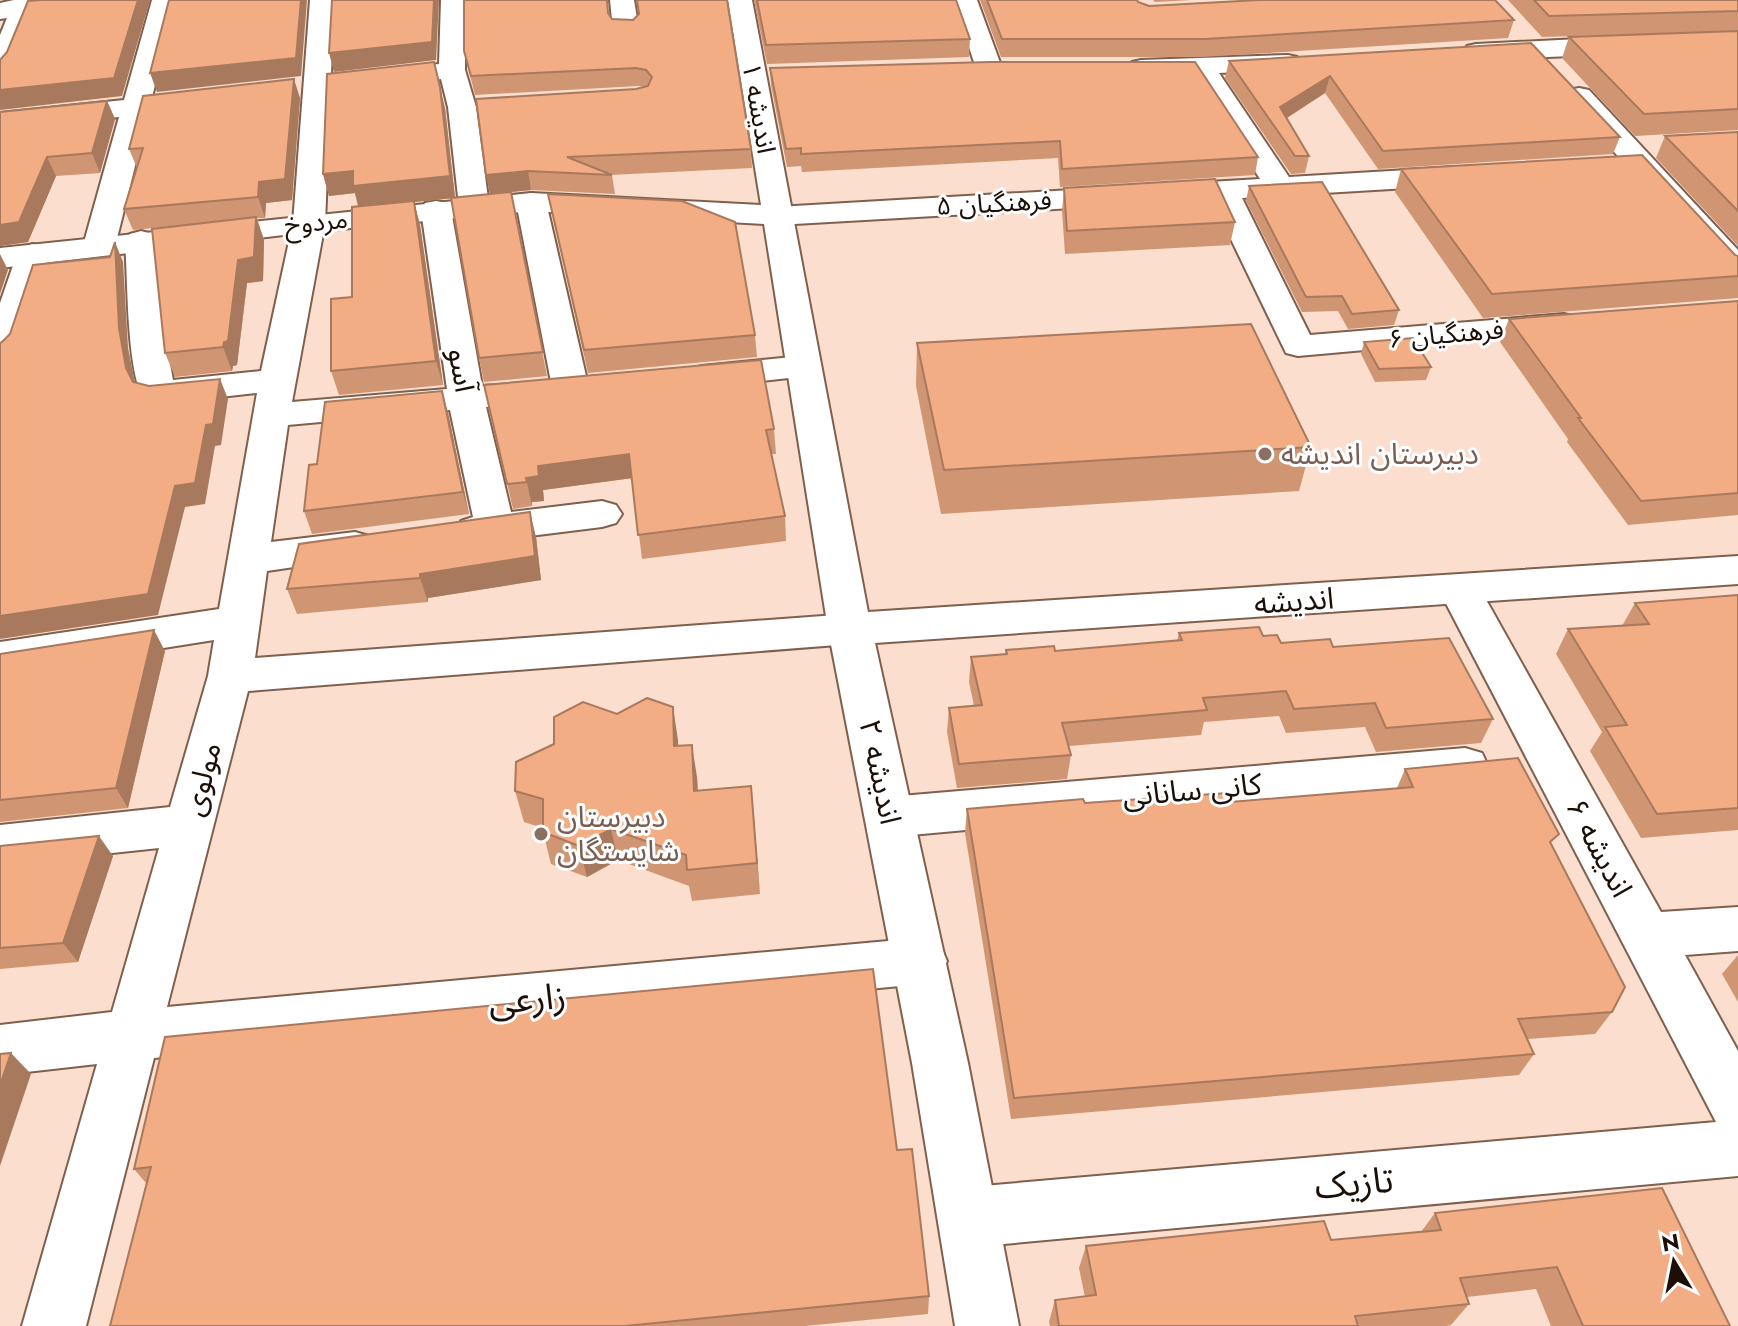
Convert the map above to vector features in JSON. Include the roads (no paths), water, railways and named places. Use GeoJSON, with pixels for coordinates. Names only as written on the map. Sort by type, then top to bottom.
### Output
{"type":"FeatureCollection","features":[{"type":"Feature","properties":{"kind":"street"},"geometry":{"type":"LineString","coordinates":[[0,69],[16,7],[128,0]]}},
{"type":"Feature","properties":{"kind":"street"},"geometry":{"type":"LineString","coordinates":[[99,246],[164,0]]}},
{"type":"Feature","properties":{"kind":"street","name":"مولوی"},"geometry":{"type":"LineString","coordinates":[[54,1326],[230,676],[275,398],[309,223],[322,0]]}},
{"type":"Feature","properties":{"kind":"street"},"geometry":{"type":"LineString","coordinates":[[453,0],[452,70],[462,107],[474,206]]}},
{"type":"Feature","properties":{"kind":"street"},"geometry":{"type":"LineString","coordinates":[[622,0],[626,30]]}},
{"type":"Feature","properties":{"kind":"street","name":"اندیشه ۱"},"geometry":{"type":"LineString","coordinates":[[740,0],[777,216]]}},
{"type":"Feature","properties":{"kind":"street"},"geometry":{"type":"LineString","coordinates":[[965,0],[989,68]]}},
{"type":"Feature","properties":{"kind":"street"},"geometry":{"type":"LineString","coordinates":[[1508,19],[1738,269]]}},
{"type":"Feature","properties":{"kind":"street"},"geometry":{"type":"LineString","coordinates":[[1111,68],[1202,68],[1309,62],[1293,40]]}},
{"type":"Feature","properties":{"kind":"street"},"geometry":{"type":"LineString","coordinates":[[1444,54],[1738,41]]}},
{"type":"Feature","properties":{"kind":"street"},"geometry":{"type":"LineString","coordinates":[[958,69],[1020,68]]}},
{"type":"Feature","properties":{"kind":"street"},"geometry":{"type":"LineString","coordinates":[[1202,68],[1280,186]]}},
{"type":"Feature","properties":{"kind":"street"},"geometry":{"type":"LineString","coordinates":[[286,90],[452,70]]}},
{"type":"Feature","properties":{"kind":"street"},"geometry":{"type":"LineString","coordinates":[[754,75],[786,74]]}},
{"type":"Feature","properties":{"kind":"street"},"geometry":{"type":"LineString","coordinates":[[0,121],[225,97]]}},
{"type":"Feature","properties":{"kind":"street"},"geometry":{"type":"LineString","coordinates":[[462,107],[491,106]]}},
{"type":"Feature","properties":{"kind":"street","name":"فرهنگیان ۵"},"geometry":{"type":"LineString","coordinates":[[777,216],[1484,174]]}},
{"type":"Feature","properties":{"kind":"street","name":"فرهنگیان ۶"},"geometry":{"type":"LineString","coordinates":[[1222,189],[1298,346],[1596,321]]}},
{"type":"Feature","properties":{"kind":"street"},"geometry":{"type":"LineString","coordinates":[[141,241],[150,353],[158,393],[275,398],[466,398],[587,388],[531,202]]}},
{"type":"Feature","properties":{"kind":"street","name":"مردوخ"},"geometry":{"type":"LineString","coordinates":[[0,258],[531,202],[663,207],[777,216]]}},
{"type":"Feature","properties":{"kind":"street","name":"آسو"},"geometry":{"type":"LineString","coordinates":[[436,210],[466,398],[495,528]]}},
{"type":"Feature","properties":{"kind":"street","name":"اندیشه ۲"},"geometry":{"type":"LineString","coordinates":[[777,216],[850,629],[921,961],[971,1217],[987,1326]]}},
{"type":"Feature","properties":{"kind":"street"},"geometry":{"type":"LineString","coordinates":[[1699,227],[1738,226]]}},
{"type":"Feature","properties":{"kind":"street"},"geometry":{"type":"LineString","coordinates":[[0,353],[33,254]]}},
{"type":"Feature","properties":{"kind":"street"},"geometry":{"type":"LineString","coordinates":[[664,380],[802,367]]}},
{"type":"Feature","properties":{"kind":"street"},"geometry":{"type":"LineString","coordinates":[[433,536],[602,514]]}},
{"type":"Feature","properties":{"kind":"street"},"geometry":{"type":"LineString","coordinates":[[250,559],[388,541]]}},
{"type":"Feature","properties":{"kind":"street","name":"اندیشه"},"geometry":{"type":"LineString","coordinates":[[230,676],[850,629],[1738,570]]}},
{"type":"Feature","properties":{"kind":"street","name":"اندیشه ۶"},"geometry":{"type":"LineString","coordinates":[[1460,590],[1738,1106]]}},
{"type":"Feature","properties":{"kind":"street"},"geometry":{"type":"LineString","coordinates":[[0,658],[240,621]]}},
{"type":"Feature","properties":{"kind":"street","name":"کانی سانانی"},"geometry":{"type":"LineString","coordinates":[[889,817],[1496,763]]}},
{"type":"Feature","properties":{"kind":"street"},"geometry":{"type":"LineString","coordinates":[[0,845],[190,825]]}},
{"type":"Feature","properties":{"kind":"street"},"geometry":{"type":"LineString","coordinates":[[1646,936],[1738,929]]}},
{"type":"Feature","properties":{"kind":"street","name":"زارعی"},"geometry":{"type":"LineString","coordinates":[[0,1050],[921,961]]}},
{"type":"Feature","properties":{"kind":"street","name":"تازیک"},"geometry":{"type":"LineString","coordinates":[[971,1217],[1738,1148]]}},
{"type":"Feature","properties":{"kind":"place","name":"دبیرستان اندیشه"},"geometry":{"type":"Point","coordinates":[1265,454]}},
{"type":"Feature","properties":{"kind":"place","name":"دبیرستان شایستگان"},"geometry":{"type":"Point","coordinates":[541,834]}}]}
